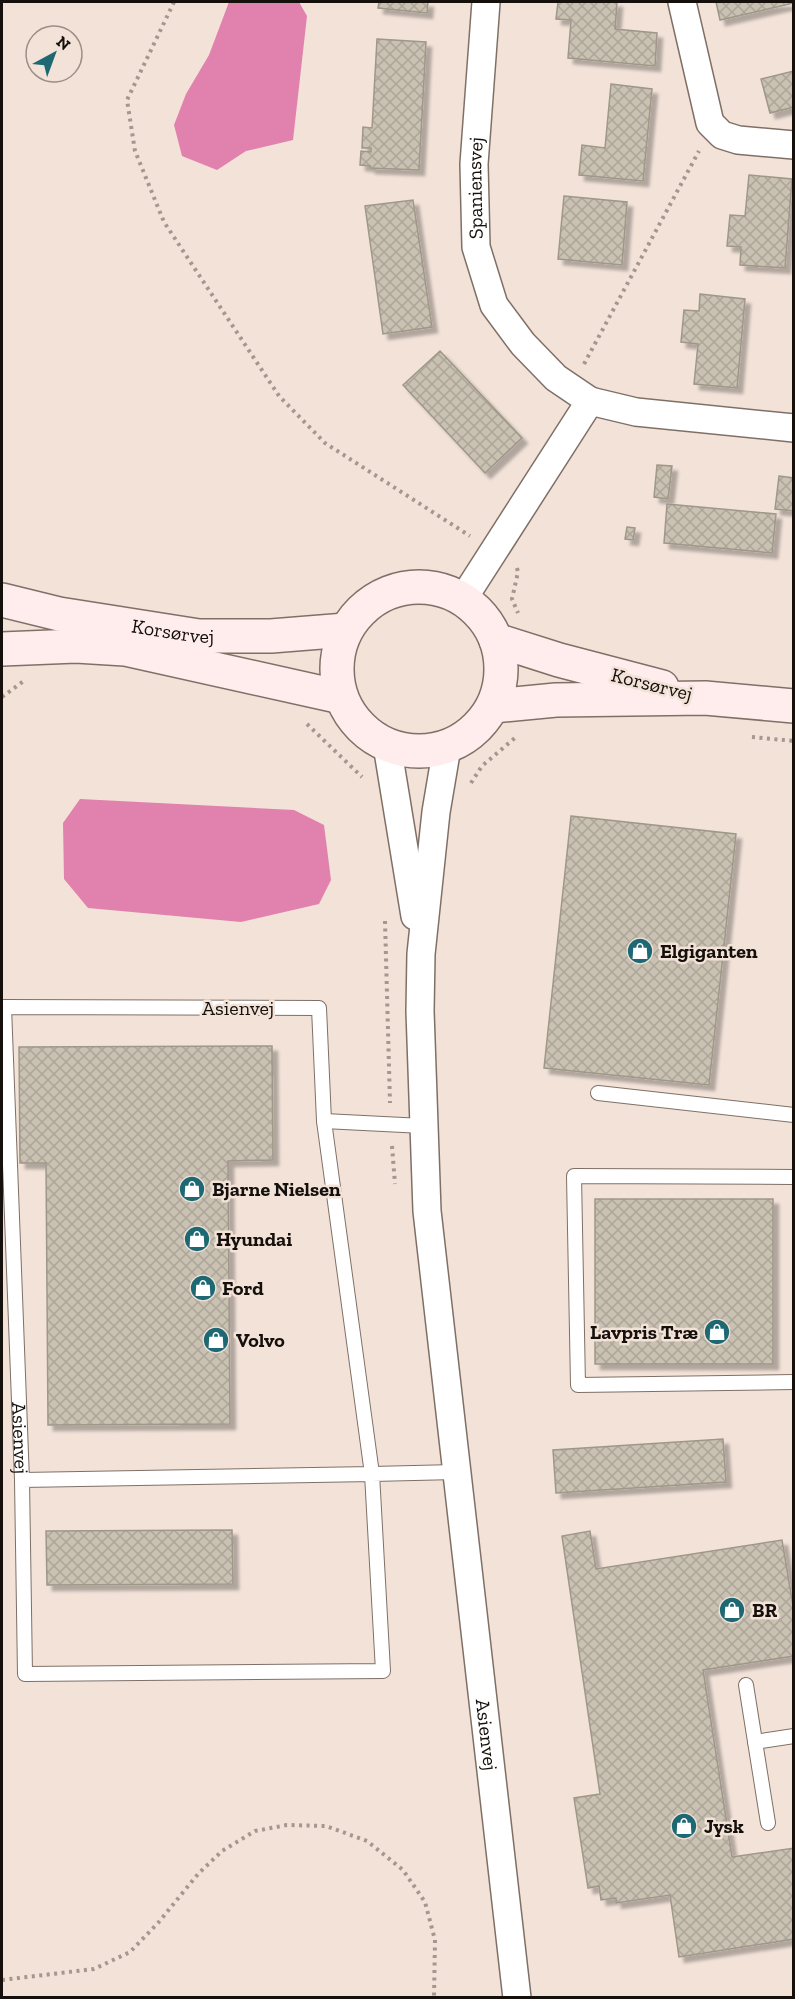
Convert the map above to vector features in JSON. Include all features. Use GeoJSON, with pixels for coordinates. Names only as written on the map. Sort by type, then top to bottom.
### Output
{"type":"FeatureCollection","features":[{"type":"Feature","properties":{"kind":"main road"},"geometry":{"type":"LineString","coordinates":[[420,587],[438,589],[463,599],[483,617],[496,640],[501,662],[500,684],[493,706],[481,723],[466,737],[447,747],[427,751],[407,751],[387,745],[367,734],[351,717],[341,697],[336,674],[338,651],[346,630],[363,608],[385,593],[420,587]]}},
{"type":"Feature","properties":{"kind":"main road","name":"Korsørvej"},"geometry":{"type":"LineString","coordinates":[[2,600],[59,614],[200,636],[271,636],[346,630]]}},
{"type":"Feature","properties":{"kind":"main road","name":"Korsørvej"},"geometry":{"type":"LineString","coordinates":[[496,640],[559,660],[705,698]]}},
{"type":"Feature","properties":{"kind":"main road","name":"Korsørvej"},"geometry":{"type":"LineString","coordinates":[[2,649],[76,646],[125,649],[341,697]]}},
{"type":"Feature","properties":{"kind":"main road","name":"Korsørvej"},"geometry":{"type":"LineString","coordinates":[[493,706],[556,700],[705,698],[794,706]]}},
{"type":"Feature","properties":{"kind":"street","name":"Spaniensvej"},"geometry":{"type":"LineString","coordinates":[[486,2],[474,164],[476,247],[494,305],[523,344],[556,378],[581,395],[636,412],[794,428]]}},
{"type":"Feature","properties":{"kind":"street"},"geometry":{"type":"LineString","coordinates":[[682,2],[710,123],[722,135],[738,140],[794,145]]}},
{"type":"Feature","properties":{"kind":"street"},"geometry":{"type":"LineString","coordinates":[[463,599],[495,552],[581,395]]}},
{"type":"Feature","properties":{"kind":"street","name":"Asienvej"},"geometry":{"type":"LineString","coordinates":[[387,745],[400,813],[421,954]]}},
{"type":"Feature","properties":{"kind":"street","name":"Asienvej"},"geometry":{"type":"LineString","coordinates":[[447,747],[436,812],[421,954],[420,1011],[427,1211],[517,1998]]}},
{"type":"Feature","properties":{"kind":"lane","name":"Asienvej"},"geometry":{"type":"LineString","coordinates":[[372,1474],[324,1121],[319,1008],[4,1007],[22,1480],[372,1474],[456,1472]]}},
{"type":"Feature","properties":{"kind":"lane"},"geometry":{"type":"LineString","coordinates":[[598,1093],[794,1115]]}},
{"type":"Feature","properties":{"kind":"lane"},"geometry":{"type":"LineString","coordinates":[[324,1121],[423,1126]]}},
{"type":"Feature","properties":{"kind":"lane"},"geometry":{"type":"LineString","coordinates":[[794,1176],[574,1176],[578,1384],[794,1382]]}},
{"type":"Feature","properties":{"kind":"lane"},"geometry":{"type":"LineString","coordinates":[[22,1480],[26,1674],[383,1671],[372,1474]]}},
{"type":"Feature","properties":{"kind":"lane"},"geometry":{"type":"LineString","coordinates":[[746,1685],[768,1823]]}},
{"type":"Feature","properties":{"kind":"lane"},"geometry":{"type":"LineString","coordinates":[[755,1742],[794,1736]]}},
{"type":"Feature","properties":{"kind":"path"},"geometry":{"type":"LineString","coordinates":[[174,2],[127,100],[135,151],[164,222],[279,396],[325,443],[495,552]]}},
{"type":"Feature","properties":{"kind":"path"},"geometry":{"type":"LineString","coordinates":[[581,395],[707,137],[716,129]]}},
{"type":"Feature","properties":{"kind":"path"},"geometry":{"type":"LineString","coordinates":[[2,697],[26,680]]}},
{"type":"Feature","properties":{"kind":"path"},"geometry":{"type":"LineString","coordinates":[[304,722],[311,726],[366,780]]}},
{"type":"Feature","properties":{"kind":"path"},"geometry":{"type":"LineString","coordinates":[[470,784],[482,766],[522,732]]}},
{"type":"Feature","properties":{"kind":"path"},"geometry":{"type":"LineString","coordinates":[[747,736],[794,741]]}},
{"type":"Feature","properties":{"kind":"path"},"geometry":{"type":"LineString","coordinates":[[385,920],[391,1124],[396,1196]]}},
{"type":"Feature","properties":{"kind":"path"},"geometry":{"type":"LineString","coordinates":[[2,1980],[94,1969],[130,1952],[159,1923],[198,1874],[222,1851],[255,1831],[287,1824],[326,1826],[367,1841],[403,1870],[425,1902],[435,1940],[434,1998]]}},
{"type":"Feature","properties":{"kind":"shaded area"},"geometry":{"type":"Polygon","coordinates":[[[229,2],[299,2],[307,16],[293,140],[246,151],[217,170],[182,156],[174,125],[186,94],[209,55],[229,2]]]}},
{"type":"Feature","properties":{"kind":"shaded area"},"geometry":{"type":"Polygon","coordinates":[[[80,799],[294,810],[324,825],[331,880],[319,904],[241,922],[88,908],[64,879],[63,823],[80,799]]]}},
{"type":"Feature","properties":{"kind":"building"},"geometry":{"type":"Polygon","coordinates":[[[379,2],[428,2],[427,13],[378,8],[379,2]]]}},
{"type":"Feature","properties":{"kind":"building"},"geometry":{"type":"Polygon","coordinates":[[[558,2],[617,2],[615,29],[657,33],[655,66],[568,58],[571,20],[556,19],[558,2]]]}},
{"type":"Feature","properties":{"kind":"building"},"geometry":{"type":"Polygon","coordinates":[[[716,2],[794,2],[794,3],[720,20],[716,2]]]}},
{"type":"Feature","properties":{"kind":"building"},"geometry":{"type":"Polygon","coordinates":[[[377,39],[426,42],[419,170],[370,168],[370,166],[360,165],[361,151],[371,152],[371,148],[362,148],[363,127],[372,128],[377,39]]]}},
{"type":"Feature","properties":{"kind":"building"},"geometry":{"type":"Polygon","coordinates":[[[794,71],[794,107],[770,113],[761,79],[794,71]]]}},
{"type":"Feature","properties":{"kind":"building"},"geometry":{"type":"Polygon","coordinates":[[[611,84],[652,89],[643,181],[579,175],[582,145],[605,148],[611,84]]]}},
{"type":"Feature","properties":{"kind":"building"},"geometry":{"type":"Polygon","coordinates":[[[749,175],[792,179],[785,268],[740,265],[741,247],[727,246],[730,215],[745,216],[749,175]]]}},
{"type":"Feature","properties":{"kind":"building"},"geometry":{"type":"Polygon","coordinates":[[[564,196],[627,202],[622,265],[558,259],[564,196]]]}},
{"type":"Feature","properties":{"kind":"building"},"geometry":{"type":"Polygon","coordinates":[[[413,200],[432,327],[383,334],[365,206],[413,200]]]}},
{"type":"Feature","properties":{"kind":"building"},"geometry":{"type":"Polygon","coordinates":[[[700,294],[745,299],[737,388],[694,384],[698,344],[681,342],[684,310],[699,311],[700,294]]]}},
{"type":"Feature","properties":{"kind":"building"},"geometry":{"type":"Polygon","coordinates":[[[440,351],[522,438],[485,473],[403,385],[440,351]]]}},
{"type":"Feature","properties":{"kind":"building"},"geometry":{"type":"Polygon","coordinates":[[[657,465],[672,466],[668,499],[654,497],[657,465]]]}},
{"type":"Feature","properties":{"kind":"building"},"geometry":{"type":"Polygon","coordinates":[[[779,476],[794,478],[794,511],[775,509],[779,476]]]}},
{"type":"Feature","properties":{"kind":"building"},"geometry":{"type":"Polygon","coordinates":[[[667,504],[776,514],[772,553],[664,543],[667,504]]]}},
{"type":"Feature","properties":{"kind":"building"},"geometry":{"type":"Polygon","coordinates":[[[627,527],[635,528],[633,540],[625,539],[627,527]]]}},
{"type":"Feature","properties":{"kind":"building","name":"Elgiganten"},"geometry":{"type":"Polygon","coordinates":[[[571,816],[736,834],[709,1085],[544,1068],[571,816]]]}},
{"type":"Feature","properties":{"kind":"building"},"geometry":{"type":"Polygon","coordinates":[[[272,1046],[273,1160],[228,1161],[230,1424],[48,1425],[46,1163],[20,1163],[19,1047],[272,1046]]]}},
{"type":"Feature","properties":{"kind":"building"},"geometry":{"type":"Polygon","coordinates":[[[595,1199],[773,1199],[773,1364],[595,1364],[595,1199]]]}},
{"type":"Feature","properties":{"kind":"building"},"geometry":{"type":"Polygon","coordinates":[[[723,1439],[726,1482],[556,1493],[553,1450],[723,1439]]]}},
{"type":"Feature","properties":{"kind":"building"},"geometry":{"type":"Polygon","coordinates":[[[232,1530],[233,1584],[47,1585],[46,1531],[232,1530]]]}},
{"type":"Feature","properties":{"kind":"building"},"geometry":{"type":"Polygon","coordinates":[[[590,1531],[596,1569],[782,1540],[794,1612],[794,1656],[703,1670],[732,1857],[794,1848],[794,1939],[679,1957],[670,1895],[616,1903],[616,1898],[601,1900],[599,1886],[588,1888],[574,1798],[600,1794],[562,1536],[590,1531]]]}},
{"type":"Feature","properties":{"kind":"place","name":"Elgiganten"},"geometry":{"type":"Point","coordinates":[640,951]}},
{"type":"Feature","properties":{"kind":"place","name":"Bjarne Nielsen"},"geometry":{"type":"Point","coordinates":[192,1189]}},
{"type":"Feature","properties":{"kind":"place","name":"Hyundai"},"geometry":{"type":"Point","coordinates":[197,1239]}},
{"type":"Feature","properties":{"kind":"place","name":"Ford"},"geometry":{"type":"Point","coordinates":[203,1288]}},
{"type":"Feature","properties":{"kind":"place","name":"Lavpris Træ"},"geometry":{"type":"Point","coordinates":[717,1332]}},
{"type":"Feature","properties":{"kind":"place","name":"Volvo"},"geometry":{"type":"Point","coordinates":[216,1340]}},
{"type":"Feature","properties":{"kind":"place","name":"BR"},"geometry":{"type":"Point","coordinates":[732,1610]}},
{"type":"Feature","properties":{"kind":"place","name":"Jysk"},"geometry":{"type":"Point","coordinates":[684,1826]}}]}
